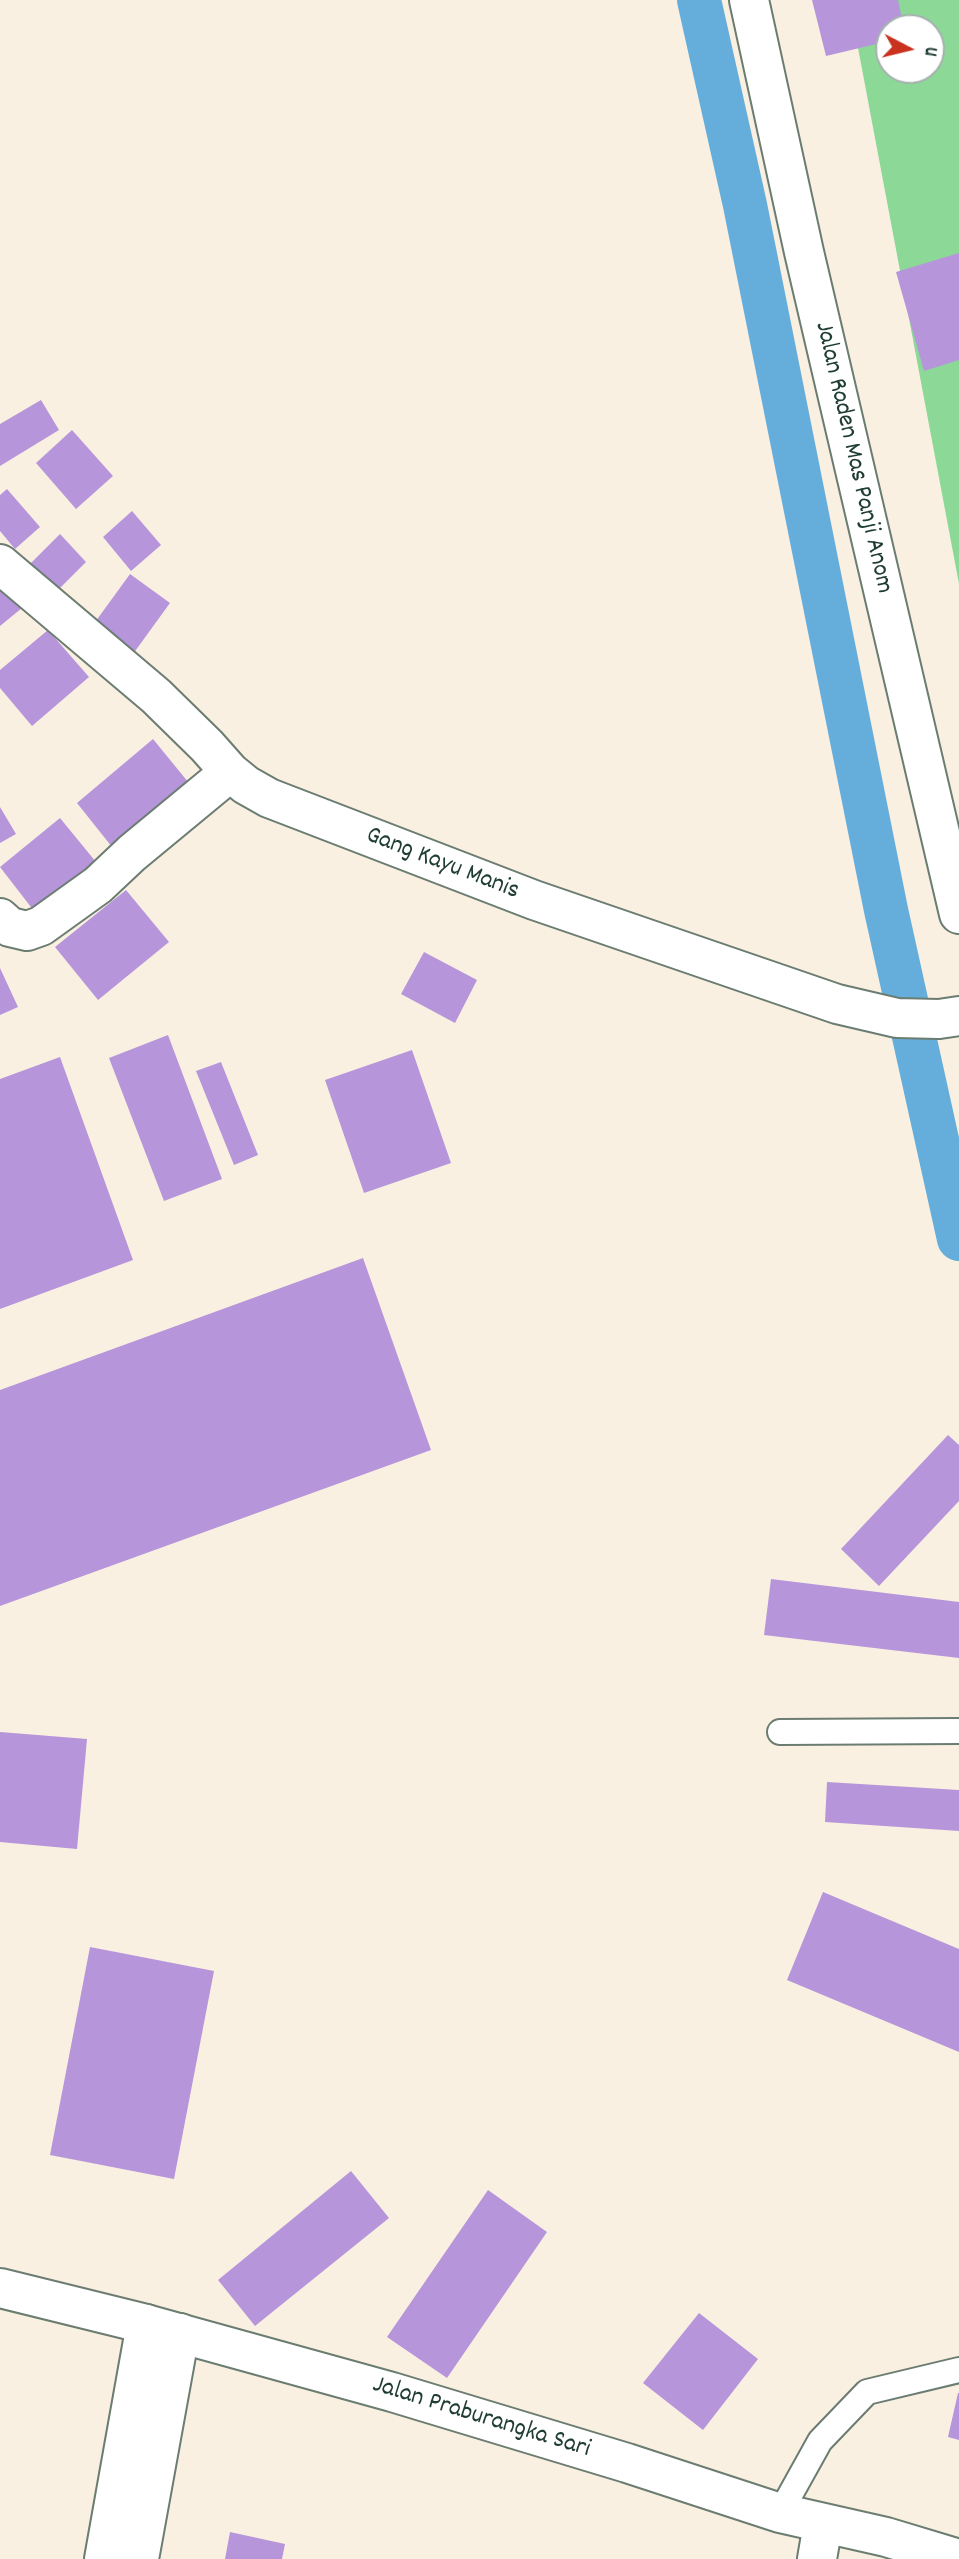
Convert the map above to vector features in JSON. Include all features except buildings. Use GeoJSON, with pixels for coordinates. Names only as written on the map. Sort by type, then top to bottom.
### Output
{"type":"FeatureCollection","features":[{"type":"Feature","properties":{"kind":"street","name":"Jalan Raden Mas Panji Anom"},"geometry":{"type":"LineString","coordinates":[[749,0],[804,252],[959,914]]}},
{"type":"Feature","properties":{"kind":"street","name":"Gang Kayu Manis"},"geometry":{"type":"LineString","coordinates":[[0,564],[156,696],[230,772],[269,798],[534,900],[837,1004],[897,1018],[949,1018]]}},
{"type":"Feature","properties":{"kind":"street"},"geometry":{"type":"LineString","coordinates":[[0,918],[10,927],[27,931],[41,926],[98,886],[132,853],[230,772]]}},
{"type":"Feature","properties":{"kind":"street","name":"Jalan Praburangka Sari"},"geometry":{"type":"LineString","coordinates":[[0,2288],[163,2328],[463,2413],[627,2463],[780,2513],[820,2542],[959,2559]]}},
{"type":"Feature","properties":{"kind":"street"},"geometry":{"type":"LineString","coordinates":[[104,2559],[163,2328]]}},
{"type":"Feature","properties":{"kind":"street"},"geometry":{"type":"LineString","coordinates":[[139,2559],[163,2328]]}},
{"type":"Feature","properties":{"kind":"lane"},"geometry":{"type":"LineString","coordinates":[[780,1732],[959,1731]]}},
{"type":"Feature","properties":{"kind":"lane"},"geometry":{"type":"LineString","coordinates":[[780,2513],[820,2441],[867,2392],[959,2370]]}},
{"type":"Feature","properties":{"kind":"green space"},"geometry":{"type":"Polygon","coordinates":[[[849,0],[959,0],[959,584],[849,0]]]}},
{"type":"Feature","properties":{"kind":"waterway"},"geometry":{"type":"LineString","coordinates":[[699,0],[745,205],[886,910],[959,1239]]}}]}
